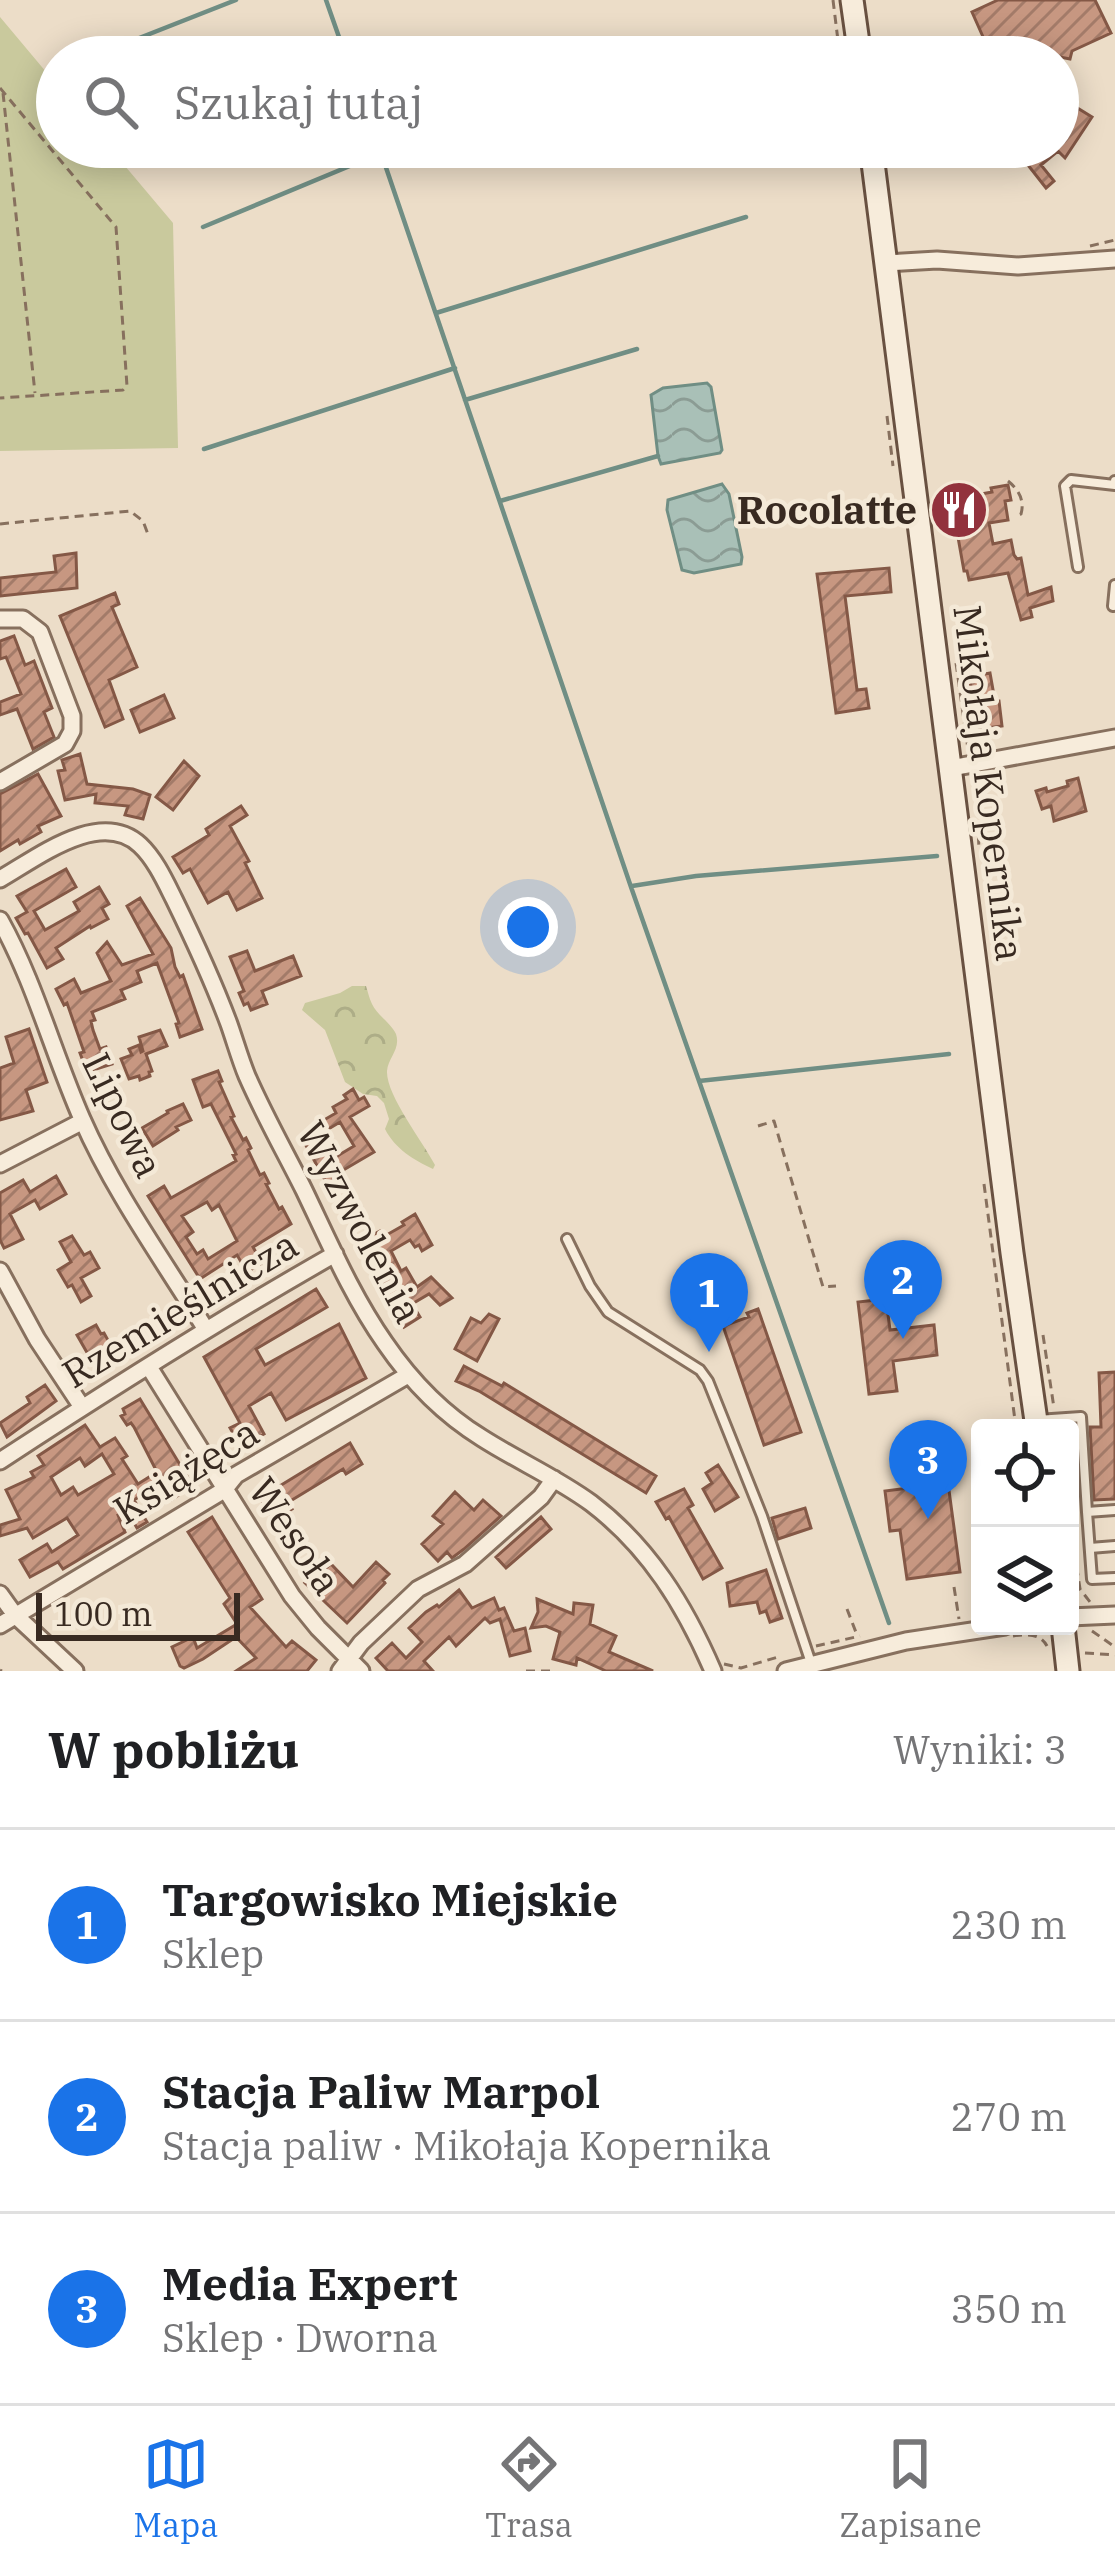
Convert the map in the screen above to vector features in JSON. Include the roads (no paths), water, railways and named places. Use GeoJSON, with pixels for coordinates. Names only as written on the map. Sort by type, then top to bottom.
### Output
{"type":"FeatureCollection","features":[{"type":"Feature","properties":{"kind":"main road"},"geometry":{"type":"LineString","coordinates":[[852,0],[857,36]]}},
{"type":"Feature","properties":{"kind":"main road","name":"Mikołaja Kopernika"},"geometry":{"type":"LineString","coordinates":[[874,168],[1036,1419]]}},
{"type":"Feature","properties":{"kind":"main road"},"geometry":{"type":"LineString","coordinates":[[1064,1635],[1069,1671]]}},
{"type":"Feature","properties":{"kind":"street"},"geometry":{"type":"LineString","coordinates":[[886,262],[1018,266],[1115,259]]}},
{"type":"Feature","properties":{"kind":"street"},"geometry":{"type":"LineString","coordinates":[[0,619],[23,619],[40,632],[73,725],[65,744],[0,782]]}},
{"type":"Feature","properties":{"kind":"street"},"geometry":{"type":"LineString","coordinates":[[951,768],[1115,738]]}},
{"type":"Feature","properties":{"kind":"street","name":"Wyzwolenia"},"geometry":{"type":"LineString","coordinates":[[0,879],[70,839],[89,834],[126,835],[145,850],[201,954],[245,1072],[334,1253],[371,1322],[408,1375],[463,1425],[594,1505],[648,1558],[680,1601],[716,1666]]}},
{"type":"Feature","properties":{"kind":"street","name":"Lipowa"},"geometry":{"type":"LineString","coordinates":[[0,920],[30,980],[82,1121],[205,1328]]}},
{"type":"Feature","properties":{"kind":"street"},"geometry":{"type":"LineString","coordinates":[[0,1164],[82,1121]]}},
{"type":"Feature","properties":{"kind":"street","name":"Rzemieślnicza"},"geometry":{"type":"LineString","coordinates":[[0,1461],[205,1328],[334,1253]]}},
{"type":"Feature","properties":{"kind":"street"},"geometry":{"type":"LineString","coordinates":[[1,1276],[82,1407]]}},
{"type":"Feature","properties":{"kind":"street","name":"Wesoła"},"geometry":{"type":"LineString","coordinates":[[148,1367],[292,1596],[350,1667]]}},
{"type":"Feature","properties":{"kind":"street","name":"Książęca"},"geometry":{"type":"LineString","coordinates":[[8,1620],[224,1490],[236,1475],[408,1375]]}},
{"type":"Feature","properties":{"kind":"street"},"geometry":{"type":"LineString","coordinates":[[350,1667],[361,1643],[418,1589],[465,1564],[541,1497],[554,1479]]}},
{"type":"Feature","properties":{"kind":"street"},"geometry":{"type":"LineString","coordinates":[[0,1594],[8,1620],[75,1671]]}},
{"type":"Feature","properties":{"kind":"street"},"geometry":{"type":"LineString","coordinates":[[1079,1617],[1115,1615]]}},
{"type":"Feature","properties":{"kind":"street"},"geometry":{"type":"LineString","coordinates":[[786,1671],[906,1641],[972,1635]]}},
{"type":"Feature","properties":{"kind":"street"},"geometry":{"type":"LineString","coordinates":[[844,1671],[869,1649]]}},
{"type":"Feature","properties":{"kind":"lane"},"geometry":{"type":"LineString","coordinates":[[1078,567],[1065,486],[1071,480],[1115,484]]}},
{"type":"Feature","properties":{"kind":"lane"},"geometry":{"type":"LineString","coordinates":[[1113,606],[1115,585]]}},
{"type":"Feature","properties":{"kind":"lane"},"geometry":{"type":"LineString","coordinates":[[567,1239],[608,1312],[700,1370],[707,1381],[741,1458],[810,1662]]}},
{"type":"Feature","properties":{"kind":"lane"},"geometry":{"type":"LineString","coordinates":[[1068,1419],[1081,1417],[1092,1580],[1115,1578]]}},
{"type":"Feature","properties":{"kind":"lane"},"geometry":{"type":"LineString","coordinates":[[1087,1512],[1115,1510]]}},
{"type":"Feature","properties":{"kind":"lane"},"geometry":{"type":"LineString","coordinates":[[1090,1548],[1115,1546]]}},
{"type":"Feature","properties":{"kind":"water"},"geometry":{"type":"Polygon","coordinates":[[[707,383],[722,450],[661,464],[651,395],[663,388],[707,383]]]}},
{"type":"Feature","properties":{"kind":"water"},"geometry":{"type":"Polygon","coordinates":[[[722,484],[729,494],[741,564],[694,573],[682,570],[668,500],[722,484]]]}},
{"type":"Feature","properties":{"kind":"waterway"},"geometry":{"type":"LineString","coordinates":[[144,36],[236,0]]}},
{"type":"Feature","properties":{"kind":"waterway"},"geometry":{"type":"LineString","coordinates":[[326,0],[339,36]]}},
{"type":"Feature","properties":{"kind":"waterway"},"geometry":{"type":"LineString","coordinates":[[203,227],[345,168]]}},
{"type":"Feature","properties":{"kind":"waterway"},"geometry":{"type":"LineString","coordinates":[[386,168],[889,1623]]}},
{"type":"Feature","properties":{"kind":"waterway"},"geometry":{"type":"LineString","coordinates":[[436,313],[746,217]]}},
{"type":"Feature","properties":{"kind":"waterway"},"geometry":{"type":"LineString","coordinates":[[465,400],[637,349]]}},
{"type":"Feature","properties":{"kind":"waterway"},"geometry":{"type":"LineString","coordinates":[[204,449],[455,368]]}},
{"type":"Feature","properties":{"kind":"waterway"},"geometry":{"type":"LineString","coordinates":[[500,501],[658,456]]}},
{"type":"Feature","properties":{"kind":"waterway"},"geometry":{"type":"LineString","coordinates":[[632,886],[696,876],[937,856]]}},
{"type":"Feature","properties":{"kind":"waterway"},"geometry":{"type":"LineString","coordinates":[[699,1081],[949,1054]]}},
{"type":"Feature","properties":{"kind":"place","name":"Rocolatte"},"geometry":{"type":"Point","coordinates":[959,510]}},
{"type":"Feature","properties":{"kind":"place","name":"Stacja Paliw Marpol"},"geometry":{"type":"Point","coordinates":[903,1339]}},
{"type":"Feature","properties":{"kind":"place","name":"Targowisko Miejskie"},"geometry":{"type":"Point","coordinates":[709,1352]}},
{"type":"Feature","properties":{"kind":"place","name":"Media Expert"},"geometry":{"type":"Point","coordinates":[928,1519]}}]}
